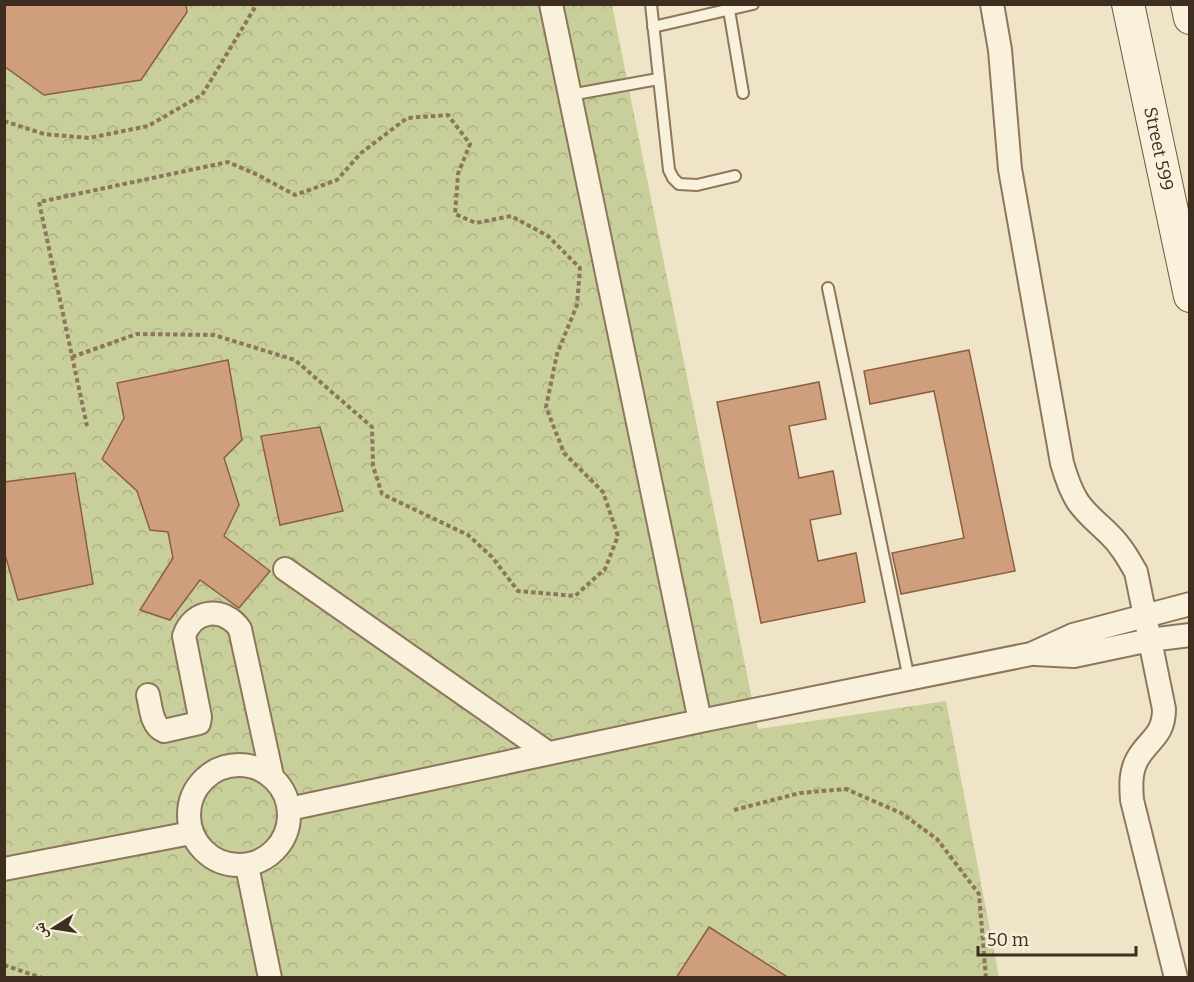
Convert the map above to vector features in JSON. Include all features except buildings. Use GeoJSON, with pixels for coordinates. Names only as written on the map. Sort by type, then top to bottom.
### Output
{"type":"FeatureCollection","features":[{"type":"Feature","properties":{"kind":"street"},"geometry":{"type":"LineString","coordinates":[[551,4],[700,721]]}},
{"type":"Feature","properties":{"kind":"street"},"geometry":{"type":"LineString","coordinates":[[992,4],[1000,50],[1010,168],[1062,462],[1066,477],[1078,502],[1118,543],[1136,572],[1150,640],[1164,717],[1160,732],[1138,758],[1132,776],[1131,794],[1176,978]]}},
{"type":"Feature","properties":{"kind":"street","name":"Street 599"},"geometry":{"type":"LineString","coordinates":[[1128,4],[1182,233],[1190,296]]}},
{"type":"Feature","properties":{"kind":"street"},"geometry":{"type":"LineString","coordinates":[[1187,4],[1190,18]]}},
{"type":"Feature","properties":{"kind":"street"},"geometry":{"type":"LineString","coordinates":[[285,569],[548,753]]}},
{"type":"Feature","properties":{"kind":"street"},"geometry":{"type":"LineString","coordinates":[[290,809],[700,721],[1031,654],[1073,635],[1190,604]]}},
{"type":"Feature","properties":{"kind":"street"},"geometry":{"type":"LineString","coordinates":[[148,694],[158,729],[164,731],[199,723],[200,717],[184,636],[187,627],[199,617],[207,614],[217,614],[234,621],[240,629],[272,776]]}},
{"type":"Feature","properties":{"kind":"street"},"geometry":{"type":"LineString","coordinates":[[1031,654],[1074,656],[1150,640],[1190,635]]}},
{"type":"Feature","properties":{"kind":"street"},"geometry":{"type":"LineString","coordinates":[[236,764],[255,767],[272,776],[284,791],[290,809],[286,835],[271,856],[247,866],[224,865],[204,853],[191,833],[188,814],[192,796],[202,780],[218,769],[236,764]]}},
{"type":"Feature","properties":{"kind":"street"},"geometry":{"type":"LineString","coordinates":[[4,869],[191,833]]}},
{"type":"Feature","properties":{"kind":"street"},"geometry":{"type":"LineString","coordinates":[[247,866],[270,978]]}},
{"type":"Feature","properties":{"kind":"lane"},"geometry":{"type":"LineString","coordinates":[[651,4],[669,170],[679,184],[697,185],[735,177]]}},
{"type":"Feature","properties":{"kind":"lane"},"geometry":{"type":"LineString","coordinates":[[653,27],[753,4]]}},
{"type":"Feature","properties":{"kind":"lane"},"geometry":{"type":"LineString","coordinates":[[729,10],[743,93]]}},
{"type":"Feature","properties":{"kind":"lane"},"geometry":{"type":"LineString","coordinates":[[570,95],[658,79]]}},
{"type":"Feature","properties":{"kind":"lane"},"geometry":{"type":"LineString","coordinates":[[828,288],[909,679]]}},
{"type":"Feature","properties":{"kind":"path"},"geometry":{"type":"LineString","coordinates":[[4,121],[44,134],[89,138],[148,126],[202,95],[257,4]]}},
{"type":"Feature","properties":{"kind":"path"},"geometry":{"type":"LineString","coordinates":[[72,357],[137,334],[214,335],[295,360],[372,427],[373,466],[382,495],[468,535],[492,557],[518,591],[575,596],[605,569],[618,536],[603,492],[564,453],[546,407],[557,354],[577,305],[580,268],[548,236],[511,216],[476,223],[455,214],[458,174],[470,144],[448,115],[407,118],[362,153],[337,180],[295,195],[228,162],[39,202],[72,357],[87,426]]}},
{"type":"Feature","properties":{"kind":"path"},"geometry":{"type":"LineString","coordinates":[[734,810],[800,793],[846,789],[901,813],[937,839],[979,894],[986,978]]}},
{"type":"Feature","properties":{"kind":"path"},"geometry":{"type":"LineString","coordinates":[[4,965],[42,978]]}},
{"type":"Feature","properties":{"kind":"green space"},"geometry":{"type":"Polygon","coordinates":[[[5,5],[612,5],[758,729],[946,701],[999,977],[5,978],[5,5]]]}}]}
